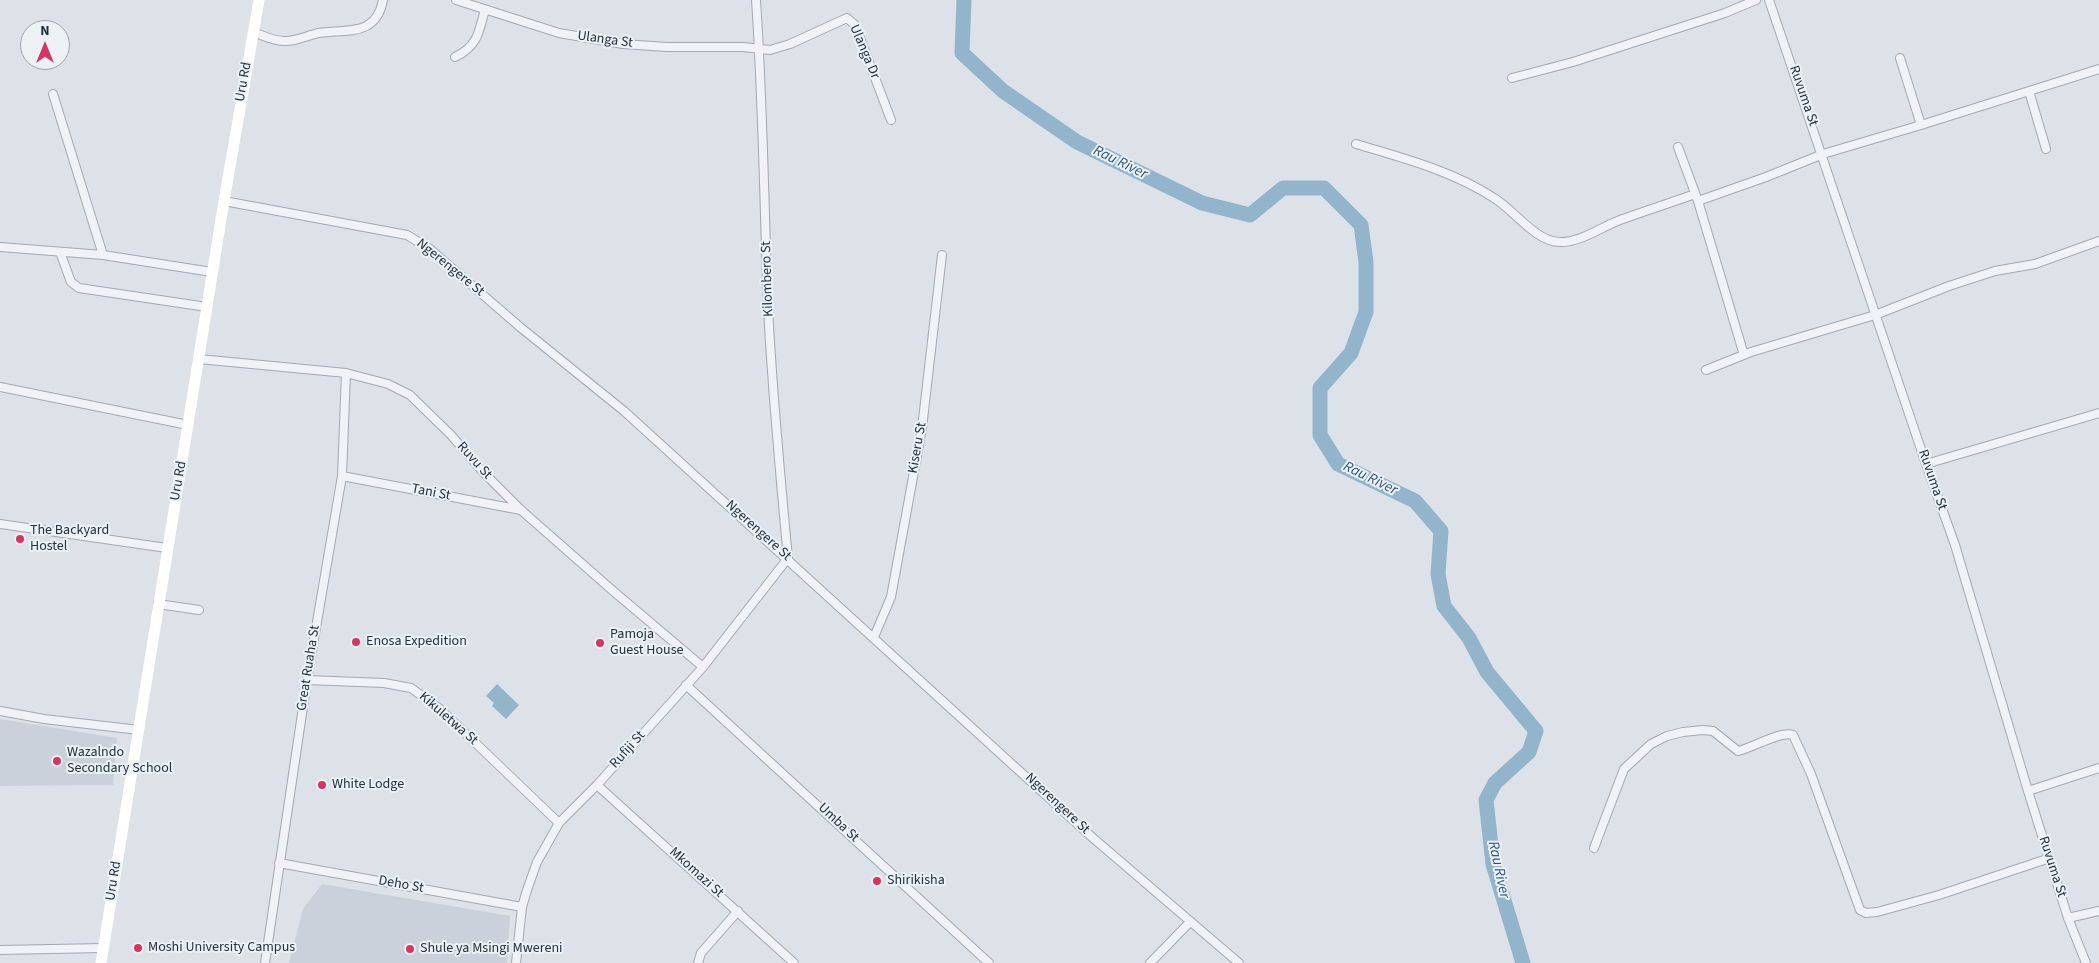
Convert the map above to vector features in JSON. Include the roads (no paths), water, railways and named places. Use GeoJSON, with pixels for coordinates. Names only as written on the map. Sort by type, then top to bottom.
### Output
{"type":"FeatureCollection","features":[{"type":"Feature","properties":{"kind":"street","name":"Uru Rd"},"geometry":{"type":"LineString","coordinates":[[101,963],[212,272],[259,0]]}},
{"type":"Feature","properties":{"kind":"street"},"geometry":{"type":"LineString","coordinates":[[253,32],[285,42],[321,33],[363,28],[378,15],[383,0]]}},
{"type":"Feature","properties":{"kind":"street","name":"Ulanga St"},"geometry":{"type":"LineString","coordinates":[[456,0],[544,29],[598,41],[667,48],[760,49]]}},
{"type":"Feature","properties":{"kind":"street","name":"Kilombero St"},"geometry":{"type":"LineString","coordinates":[[756,0],[760,49],[768,308],[778,456],[788,558]]}},
{"type":"Feature","properties":{"kind":"street"},"geometry":{"type":"LineString","coordinates":[[1512,78],[1573,62],[1725,13],[1756,0]]}},
{"type":"Feature","properties":{"kind":"street","name":"Ruvuma St"},"geometry":{"type":"LineString","coordinates":[[1769,0],[1955,545],[2028,792],[2068,918],[2086,963]]}},
{"type":"Feature","properties":{"kind":"street"},"geometry":{"type":"LineString","coordinates":[[455,57],[465,53],[474,44],[485,9]]}},
{"type":"Feature","properties":{"kind":"street","name":"Ulanga Dr"},"geometry":{"type":"LineString","coordinates":[[760,49],[779,48],[844,19],[851,20],[855,25],[891,120]]}},
{"type":"Feature","properties":{"kind":"street"},"geometry":{"type":"LineString","coordinates":[[1900,58],[1922,125]]}},
{"type":"Feature","properties":{"kind":"street"},"geometry":{"type":"LineString","coordinates":[[1356,144],[1429,167],[1456,178],[1495,198],[1550,241],[1571,241],[1618,221],[1766,177],[1823,154],[2099,69]]}},
{"type":"Feature","properties":{"kind":"street"},"geometry":{"type":"LineString","coordinates":[[2029,91],[2046,149]]}},
{"type":"Feature","properties":{"kind":"street"},"geometry":{"type":"LineString","coordinates":[[53,94],[103,255]]}},
{"type":"Feature","properties":{"kind":"street"},"geometry":{"type":"LineString","coordinates":[[1678,147],[1696,198],[1744,355]]}},
{"type":"Feature","properties":{"kind":"street","name":"Ngerengere St"},"geometry":{"type":"LineString","coordinates":[[224,201],[407,235],[430,249],[520,327],[624,411],[788,558],[1093,838],[1239,963]]}},
{"type":"Feature","properties":{"kind":"street"},"geometry":{"type":"LineString","coordinates":[[1706,370],[1744,355],[1875,315],[1949,286],[1996,271],[2035,264],[2099,241]]}},
{"type":"Feature","properties":{"kind":"street"},"geometry":{"type":"LineString","coordinates":[[0,246],[103,255],[212,272]]}},
{"type":"Feature","properties":{"kind":"street"},"geometry":{"type":"LineString","coordinates":[[60,252],[71,282],[79,288],[207,307]]}},
{"type":"Feature","properties":{"kind":"street","name":"Kiseru St"},"geometry":{"type":"LineString","coordinates":[[874,637],[890,597],[922,428],[942,255]]}},
{"type":"Feature","properties":{"kind":"street","name":"Ruvu St"},"geometry":{"type":"LineString","coordinates":[[199,360],[346,373],[388,384],[410,395],[451,435],[484,473],[521,510],[620,597],[704,667]]}},
{"type":"Feature","properties":{"kind":"street","name":"Great Ruaha St"},"geometry":{"type":"LineString","coordinates":[[265,963],[307,680],[342,476],[346,373]]}},
{"type":"Feature","properties":{"kind":"street"},"geometry":{"type":"LineString","coordinates":[[0,387],[188,425]]}},
{"type":"Feature","properties":{"kind":"street"},"geometry":{"type":"LineString","coordinates":[[1926,464],[2099,413]]}},
{"type":"Feature","properties":{"kind":"street","name":"Tani St"},"geometry":{"type":"LineString","coordinates":[[342,476],[521,510]]}},
{"type":"Feature","properties":{"kind":"street"},"geometry":{"type":"LineString","coordinates":[[0,524],[167,548]]}},
{"type":"Feature","properties":{"kind":"street","name":"Rufiji St"},"geometry":{"type":"LineString","coordinates":[[516,963],[522,907],[536,862],[559,823],[597,785],[704,667],[788,558]]}},
{"type":"Feature","properties":{"kind":"street"},"geometry":{"type":"LineString","coordinates":[[158,604],[199,610]]}},
{"type":"Feature","properties":{"kind":"street","name":"Kikuletwa St"},"geometry":{"type":"LineString","coordinates":[[307,680],[384,682],[411,688],[440,709],[559,823]]}},
{"type":"Feature","properties":{"kind":"street","name":"Umba St"},"geometry":{"type":"LineString","coordinates":[[686,685],[989,963]]}},
{"type":"Feature","properties":{"kind":"street"},"geometry":{"type":"LineString","coordinates":[[0,711],[44,719],[139,730]]}},
{"type":"Feature","properties":{"kind":"street"},"geometry":{"type":"LineString","coordinates":[[1594,848],[1624,769],[1651,744],[1667,736],[1703,730],[1712,731],[1738,751],[1755,746],[1784,733],[1788,732],[1793,735],[1811,774],[1860,910],[1866,913],[1877,912],[1939,894],[2050,858]]}},
{"type":"Feature","properties":{"kind":"street"},"geometry":{"type":"LineString","coordinates":[[2028,792],[2099,768]]}},
{"type":"Feature","properties":{"kind":"street","name":"Mkomazi St"},"geometry":{"type":"LineString","coordinates":[[597,785],[794,963]]}},
{"type":"Feature","properties":{"kind":"street","name":"Deho St"},"geometry":{"type":"LineString","coordinates":[[279,863],[522,907]]}},
{"type":"Feature","properties":{"kind":"street"},"geometry":{"type":"LineString","coordinates":[[698,963],[701,954],[738,911]]}},
{"type":"Feature","properties":{"kind":"street"},"geometry":{"type":"LineString","coordinates":[[2068,918],[2099,911]]}},
{"type":"Feature","properties":{"kind":"street"},"geometry":{"type":"LineString","coordinates":[[1150,963],[1190,922]]}},
{"type":"Feature","properties":{"kind":"street"},"geometry":{"type":"LineString","coordinates":[[0,950],[103,948]]}},
{"type":"Feature","properties":{"kind":"water"},"geometry":{"type":"Polygon","coordinates":[[[497,684],[519,705],[506,719],[492,706],[494,703],[486,696],[497,684]]]}},
{"type":"Feature","properties":{"kind":"waterway","name":"Rau River"},"geometry":{"type":"LineString","coordinates":[[964,0],[962,53],[1003,91],[1077,142],[1202,203],[1250,215],[1283,188],[1324,188],[1361,225],[1366,262],[1366,312],[1351,353],[1320,388],[1320,435],[1338,464],[1415,501],[1441,531],[1438,574],[1444,606],[1469,638],[1487,672],[1536,731],[1529,752],[1495,783],[1486,800],[1493,864],[1523,963]]}},
{"type":"Feature","properties":{"kind":"place","name":"The Backyard Hostel"},"geometry":{"type":"Point","coordinates":[20,539]}},
{"type":"Feature","properties":{"kind":"place","name":"Enosa Expedition"},"geometry":{"type":"Point","coordinates":[356,642]}},
{"type":"Feature","properties":{"kind":"place","name":"Pamoja Guest House"},"geometry":{"type":"Point","coordinates":[600,643]}},
{"type":"Feature","properties":{"kind":"place","name":"Wazalndo Secondary School"},"geometry":{"type":"Point","coordinates":[57,761]}},
{"type":"Feature","properties":{"kind":"place","name":"White Lodge"},"geometry":{"type":"Point","coordinates":[322,785]}},
{"type":"Feature","properties":{"kind":"place","name":"Shirikisha"},"geometry":{"type":"Point","coordinates":[877,881]}},
{"type":"Feature","properties":{"kind":"place","name":"Moshi University Campus"},"geometry":{"type":"Point","coordinates":[138,948]}},
{"type":"Feature","properties":{"kind":"place","name":"Shule ya Msingi Mwereni"},"geometry":{"type":"Point","coordinates":[410,949]}}]}
